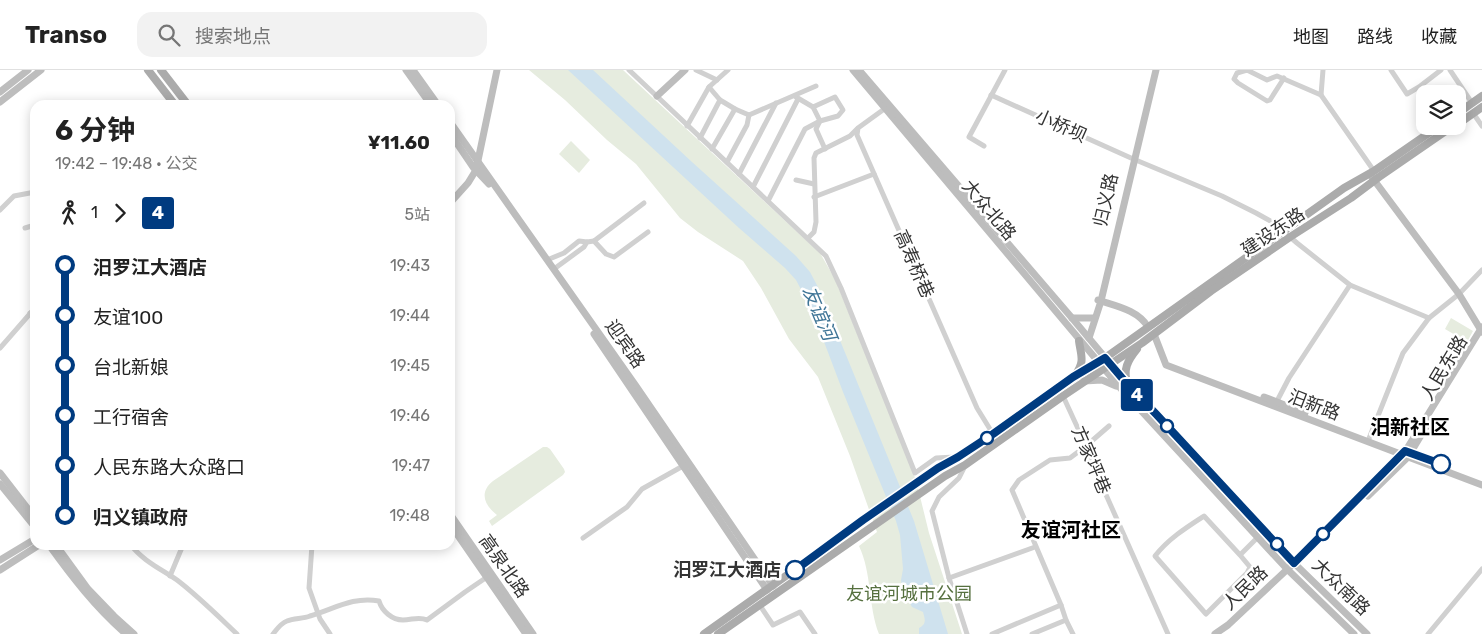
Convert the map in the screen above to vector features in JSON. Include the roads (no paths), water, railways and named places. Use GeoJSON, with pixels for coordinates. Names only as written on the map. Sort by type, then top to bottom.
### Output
{"type":"FeatureCollection","features":[{"type":"Feature","properties":{"kind":"main road"},"geometry":{"type":"LineString","coordinates":[[0,92],[28,70]]}},
{"type":"Feature","properties":{"kind":"main road"},"geometry":{"type":"LineString","coordinates":[[0,102],[41,70]]}},
{"type":"Feature","properties":{"kind":"main road"},"geometry":{"type":"LineString","coordinates":[[148,70],[171,100]]}},
{"type":"Feature","properties":{"kind":"main road"},"geometry":{"type":"LineString","coordinates":[[161,70],[184,100]]}},
{"type":"Feature","properties":{"kind":"main road"},"geometry":{"type":"LineString","coordinates":[[406,70],[427,100]]}},
{"type":"Feature","properties":{"kind":"main road"},"geometry":{"type":"LineString","coordinates":[[413,70],[434,100]]}},
{"type":"Feature","properties":{"kind":"main road"},"geometry":{"type":"LineString","coordinates":[[455,194],[466,182],[476,165],[492,70]]}},
{"type":"Feature","properties":{"kind":"main road"},"geometry":{"type":"LineString","coordinates":[[455,197],[468,183],[476,165],[497,70]]}},
{"type":"Feature","properties":{"kind":"main road"},"geometry":{"type":"LineString","coordinates":[[656,96],[685,70]]}},
{"type":"Feature","properties":{"kind":"main road","name":"大众北路"},"geometry":{"type":"LineString","coordinates":[[853,70],[1072,318],[1088,337],[1106,364]]}},
{"type":"Feature","properties":{"kind":"main road","name":"大众北路"},"geometry":{"type":"LineString","coordinates":[[859,70],[887,107],[1098,362]]}},
{"type":"Feature","properties":{"kind":"main road","name":"归义路"},"geometry":{"type":"LineString","coordinates":[[1100,300],[1154,70]]}},
{"type":"Feature","properties":{"kind":"main road"},"geometry":{"type":"LineString","coordinates":[[1466,107],[1482,96]]}},
{"type":"Feature","properties":{"kind":"main road"},"geometry":{"type":"LineString","coordinates":[[1466,118],[1482,107]]}},
{"type":"Feature","properties":{"kind":"main road","name":"迎宾路"},"geometry":{"type":"LineString","coordinates":[[455,130],[476,165],[770,588]]}},
{"type":"Feature","properties":{"kind":"main road","name":"建设东路"},"geometry":{"type":"LineString","coordinates":[[1106,364],[1148,327],[1287,234],[1351,198],[1374,175],[1427,135]]}},
{"type":"Feature","properties":{"kind":"main road","name":"建设东路"},"geometry":{"type":"LineString","coordinates":[[1106,364],[1142,343],[1287,234],[1344,188],[1374,175],[1439,135]]}},
{"type":"Feature","properties":{"kind":"main road","name":"迎宾路"},"geometry":{"type":"LineString","coordinates":[[455,139],[554,269],[636,386],[770,588]]}},
{"type":"Feature","properties":{"kind":"main road"},"geometry":{"type":"LineString","coordinates":[[1374,175],[1459,293],[1481,334]]}},
{"type":"Feature","properties":{"kind":"main road"},"geometry":{"type":"LineString","coordinates":[[1088,337],[1100,300]]}},
{"type":"Feature","properties":{"kind":"main road"},"geometry":{"type":"LineString","coordinates":[[1100,300],[1134,313],[1144,319],[1148,327]]}},
{"type":"Feature","properties":{"kind":"main road"},"geometry":{"type":"LineString","coordinates":[[1088,337],[1100,300]]}},
{"type":"Feature","properties":{"kind":"main road"},"geometry":{"type":"LineString","coordinates":[[1072,318],[1093,318]]}},
{"type":"Feature","properties":{"kind":"main road","name":"汨新路"},"geometry":{"type":"LineString","coordinates":[[1154,334],[1166,365],[1369,439],[1482,485]]}},
{"type":"Feature","properties":{"kind":"main road","name":"人民东路"},"geometry":{"type":"LineString","coordinates":[[1289,570],[1407,454],[1481,334]]}},
{"type":"Feature","properties":{"kind":"main road"},"geometry":{"type":"LineString","coordinates":[[1073,377],[1082,364],[1083,359],[1079,341]]}},
{"type":"Feature","properties":{"kind":"main road"},"geometry":{"type":"LineString","coordinates":[[1084,381],[1102,380],[1125,388],[1126,364],[1142,343]]}},
{"type":"Feature","properties":{"kind":"main road"},"geometry":{"type":"LineString","coordinates":[[704,634],[867,517],[938,468],[993,434],[1073,377],[1098,362],[1106,364]]}},
{"type":"Feature","properties":{"kind":"main road"},"geometry":{"type":"LineString","coordinates":[[718,634],[945,476],[965,465],[1106,364]]}},
{"type":"Feature","properties":{"kind":"main road","name":"大众南路"},"geometry":{"type":"LineString","coordinates":[[1106,364],[1125,388],[1258,537],[1354,634]]}},
{"type":"Feature","properties":{"kind":"main road","name":"大众南路"},"geometry":{"type":"LineString","coordinates":[[1125,388],[1156,414],[1296,564],[1367,634]]}},
{"type":"Feature","properties":{"kind":"main road"},"geometry":{"type":"LineString","coordinates":[[1407,454],[1482,480]]}},
{"type":"Feature","properties":{"kind":"main road"},"geometry":{"type":"LineString","coordinates":[[0,473],[30,512]]}},
{"type":"Feature","properties":{"kind":"main road"},"geometry":{"type":"LineString","coordinates":[[0,484],[30,522]]}},
{"type":"Feature","properties":{"kind":"main road","name":"高泉北路"},"geometry":{"type":"LineString","coordinates":[[455,521],[533,634]]}},
{"type":"Feature","properties":{"kind":"main road","name":"高泉北路"},"geometry":{"type":"LineString","coordinates":[[455,531],[526,634]]}},
{"type":"Feature","properties":{"kind":"main road"},"geometry":{"type":"LineString","coordinates":[[0,560],[30,542]]}},
{"type":"Feature","properties":{"kind":"main road"},"geometry":{"type":"LineString","coordinates":[[0,570],[32,550]]}},
{"type":"Feature","properties":{"kind":"main road"},"geometry":{"type":"LineString","coordinates":[[53,550],[85,593],[111,622],[126,634]]}},
{"type":"Feature","properties":{"kind":"main road"},"geometry":{"type":"LineString","coordinates":[[60,550],[88,589],[134,634]]}},
{"type":"Feature","properties":{"kind":"main road","name":"人民路"},"geometry":{"type":"LineString","coordinates":[[1215,634],[1228,625],[1289,570]]}},
{"type":"Feature","properties":{"kind":"main road","name":"人民路"},"geometry":{"type":"LineString","coordinates":[[1223,634],[1289,570]]}},
{"type":"Feature","properties":{"kind":"street"},"geometry":{"type":"LineString","coordinates":[[629,70],[826,256],[842,288],[915,473],[936,458],[958,457]]}},
{"type":"Feature","properties":{"kind":"street"},"geometry":{"type":"LineString","coordinates":[[696,70],[717,80]]}},
{"type":"Feature","properties":{"kind":"street"},"geometry":{"type":"LineString","coordinates":[[687,126],[709,87],[728,70]]}},
{"type":"Feature","properties":{"kind":"street"},"geometry":{"type":"LineString","coordinates":[[984,146],[969,137],[1005,70]]}},
{"type":"Feature","properties":{"kind":"street"},"geometry":{"type":"LineString","coordinates":[[1284,78],[1270,100],[1267,101],[1236,81],[1234,77],[1238,73],[1247,70],[1267,80],[1277,76],[1284,78],[1321,95],[1374,175]]}},
{"type":"Feature","properties":{"kind":"street"},"geometry":{"type":"LineString","coordinates":[[1321,95],[1323,70]]}},
{"type":"Feature","properties":{"kind":"street"},"geometry":{"type":"LineString","coordinates":[[1391,70],[1407,94],[1441,70]]}},
{"type":"Feature","properties":{"kind":"street"},"geometry":{"type":"LineString","coordinates":[[1450,70],[1472,103]]}},
{"type":"Feature","properties":{"kind":"street"},"geometry":{"type":"LineString","coordinates":[[709,87],[720,100],[735,109],[749,114],[796,97],[816,86]]}},
{"type":"Feature","properties":{"kind":"street","name":"小桥坝"},"geometry":{"type":"LineString","coordinates":[[991,95],[1256,212],[1274,223],[1350,285],[1429,318]]}},
{"type":"Feature","properties":{"kind":"street"},"geometry":{"type":"LineString","coordinates":[[796,97],[814,107],[820,121],[816,129],[825,148]]}},
{"type":"Feature","properties":{"kind":"street"},"geometry":{"type":"LineString","coordinates":[[753,187],[796,97]]}},
{"type":"Feature","properties":{"kind":"street"},"geometry":{"type":"LineString","coordinates":[[768,201],[805,129],[820,121],[838,116],[843,110],[835,97],[814,107]]}},
{"type":"Feature","properties":{"kind":"street"},"geometry":{"type":"LineString","coordinates":[[700,138],[720,100]]}},
{"type":"Feature","properties":{"kind":"street"},"geometry":{"type":"LineString","coordinates":[[739,174],[776,103]]}},
{"type":"Feature","properties":{"kind":"street"},"geometry":{"type":"LineString","coordinates":[[808,238],[814,232],[816,222],[814,158],[816,153],[850,136],[887,107]]}},
{"type":"Feature","properties":{"kind":"street"},"geometry":{"type":"LineString","coordinates":[[712,149],[735,109]]}},
{"type":"Feature","properties":{"kind":"street"},"geometry":{"type":"LineString","coordinates":[[1473,113],[1482,126]]}},
{"type":"Feature","properties":{"kind":"street"},"geometry":{"type":"LineString","coordinates":[[727,162],[747,125],[749,114]]}},
{"type":"Feature","properties":{"kind":"street","name":"高寿桥巷"},"geometry":{"type":"LineString","coordinates":[[858,128],[856,135],[977,408],[993,434]]}},
{"type":"Feature","properties":{"kind":"street"},"geometry":{"type":"LineString","coordinates":[[814,197],[874,174]]}},
{"type":"Feature","properties":{"kind":"street"},"geometry":{"type":"LineString","coordinates":[[796,180],[814,184]]}},
{"type":"Feature","properties":{"kind":"street"},"geometry":{"type":"LineString","coordinates":[[0,210],[14,196],[30,193]]}},
{"type":"Feature","properties":{"kind":"street"},"geometry":{"type":"LineString","coordinates":[[547,260],[564,253],[579,241],[594,241],[644,203]]}},
{"type":"Feature","properties":{"kind":"street"},"geometry":{"type":"LineString","coordinates":[[26,228],[30,227]]}},
{"type":"Feature","properties":{"kind":"street"},"geometry":{"type":"LineString","coordinates":[[594,241],[606,254],[614,257],[648,232]]}},
{"type":"Feature","properties":{"kind":"street"},"geometry":{"type":"LineString","coordinates":[[554,269],[584,247],[587,242]]}},
{"type":"Feature","properties":{"kind":"street"},"geometry":{"type":"LineString","coordinates":[[1369,439],[1403,353],[1429,318],[1459,293],[1482,270]]}},
{"type":"Feature","properties":{"kind":"street"},"geometry":{"type":"LineString","coordinates":[[1276,404],[1289,378],[1350,285]]}},
{"type":"Feature","properties":{"kind":"street"},"geometry":{"type":"LineString","coordinates":[[0,348],[30,313]]}},
{"type":"Feature","properties":{"kind":"street","name":"方家坪巷"},"geometry":{"type":"LineString","coordinates":[[1063,396],[1168,634]]}},
{"type":"Feature","properties":{"kind":"street"},"geometry":{"type":"LineString","coordinates":[[1073,634],[1012,490],[1019,480],[1050,460],[1070,458],[1109,426]]}},
{"type":"Feature","properties":{"kind":"street"},"geometry":{"type":"LineString","coordinates":[[965,465],[959,478],[940,497],[932,511],[949,578],[967,634]]}},
{"type":"Feature","properties":{"kind":"street"},"geometry":{"type":"LineString","coordinates":[[583,538],[627,507],[642,489],[684,466]]}},
{"type":"Feature","properties":{"kind":"street"},"geometry":{"type":"LineString","coordinates":[[1204,516],[1240,555],[1250,567],[1247,573],[1206,614],[1155,556],[1159,550],[1185,528],[1204,516]]}},
{"type":"Feature","properties":{"kind":"street"},"geometry":{"type":"LineString","coordinates":[[1240,555],[1258,537]]}},
{"type":"Feature","properties":{"kind":"street"},"geometry":{"type":"LineString","coordinates":[[949,578],[1035,547]]}},
{"type":"Feature","properties":{"kind":"street"},"geometry":{"type":"LineString","coordinates":[[135,550],[141,557],[170,576],[208,607],[237,634]]}},
{"type":"Feature","properties":{"kind":"street"},"geometry":{"type":"LineString","coordinates":[[170,576],[181,550]]}},
{"type":"Feature","properties":{"kind":"street"},"geometry":{"type":"LineString","coordinates":[[312,550],[309,588],[320,619],[330,634]]}},
{"type":"Feature","properties":{"kind":"street"},"geometry":{"type":"LineString","coordinates":[[1428,634],[1482,569]]}},
{"type":"Feature","properties":{"kind":"street"},"geometry":{"type":"LineString","coordinates":[[273,634],[280,625],[288,620],[310,617],[350,602],[370,599],[379,600],[380,606],[392,617],[401,620],[422,618],[427,620],[487,577]]}},
{"type":"Feature","properties":{"kind":"street"},"geometry":{"type":"LineString","coordinates":[[759,604],[773,625],[800,612],[815,634]]}},
{"type":"Feature","properties":{"kind":"street"},"geometry":{"type":"LineString","coordinates":[[992,634],[1061,605]]}},
{"type":"Feature","properties":{"kind":"street"},"geometry":{"type":"LineString","coordinates":[[1032,634],[1066,620]]}},
{"type":"Feature","properties":{"kind":"water","name":"友谊河"},"geometry":{"type":"Polygon","coordinates":[[[568,70],[593,70],[796,256],[810,272],[819,289],[914,521],[948,634],[919,634],[919,628],[925,621],[923,612],[912,607],[902,588],[903,569],[900,535],[896,521],[843,392],[812,310],[796,280],[568,70]]]}},
{"type":"Feature","properties":{"kind":"place","name":"汨罗江大酒店"},"geometry":{"type":"Point","coordinates":[795,570]}},
{"type":"Feature","properties":{"kind":"district","name":"汨新社区"},"geometry":{"type":"Point","coordinates":[1410,427]}},
{"type":"Feature","properties":{"kind":"district","name":"友谊河社区"},"geometry":{"type":"Point","coordinates":[1071,530]}},
{"type":"Feature","properties":{"kind":"park label","name":"友谊河城市公园"},"geometry":{"type":"Point","coordinates":[909,594]}}]}
